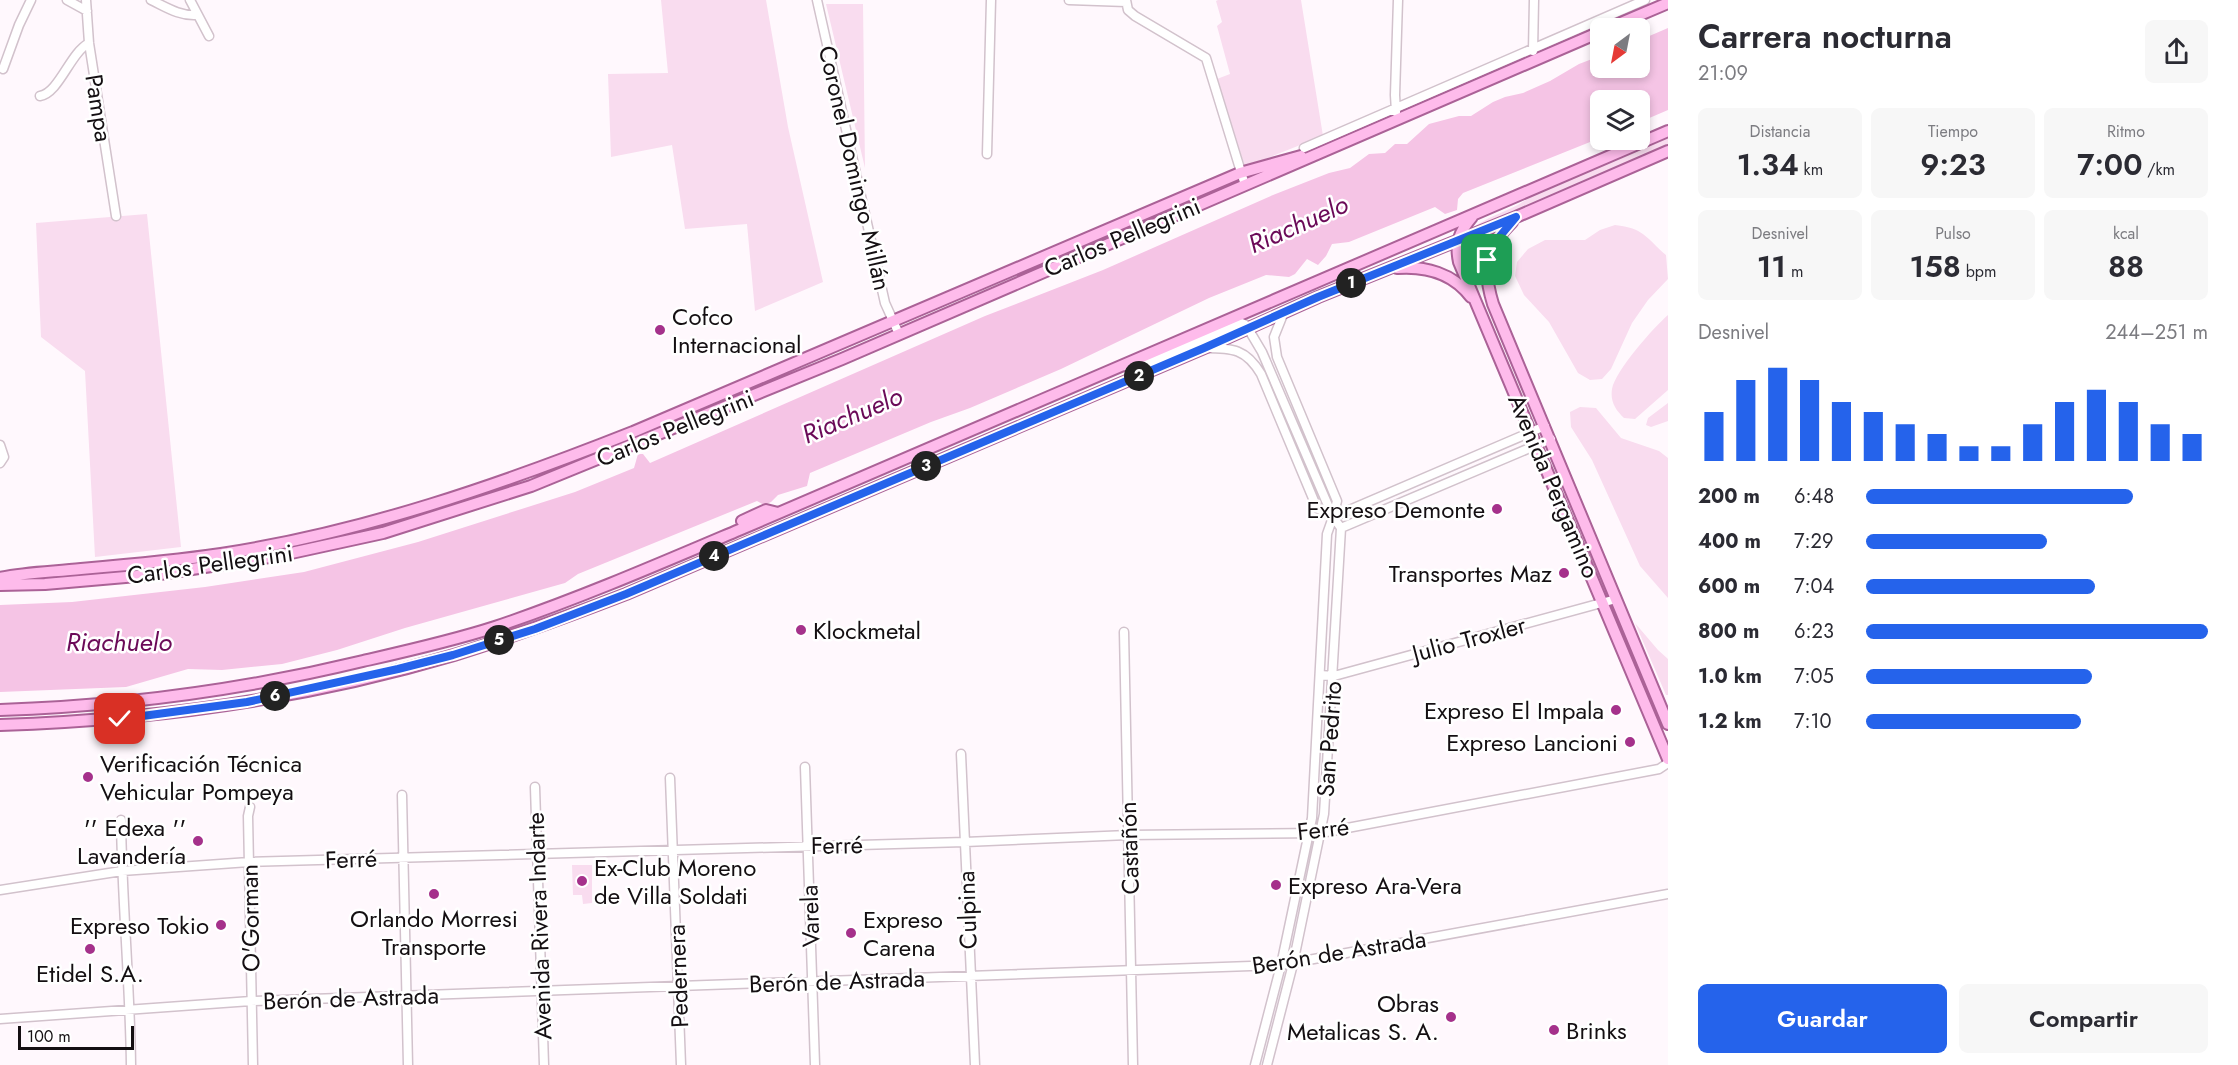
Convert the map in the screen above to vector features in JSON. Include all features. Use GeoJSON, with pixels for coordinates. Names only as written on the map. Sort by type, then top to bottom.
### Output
{"type":"FeatureCollection","features":[{"type":"Feature","properties":{"kind":"main road"},"geometry":{"type":"LineString","coordinates":[[1633,18],[1668,3]]}},
{"type":"Feature","properties":{"kind":"main road","name":"Carlos Pellegrini"},"geometry":{"type":"LineString","coordinates":[[0,585],[45,584],[149,575],[282,555],[383,533],[531,486],[899,334],[1590,36]]}},
{"type":"Feature","properties":{"kind":"main road"},"geometry":{"type":"LineString","coordinates":[[745,543],[739,530],[740,522],[766,510],[778,513],[1668,131]]}},
{"type":"Feature","properties":{"kind":"main road"},"geometry":{"type":"LineString","coordinates":[[0,725],[128,718],[247,702],[398,669],[453,655],[535,629],[626,594],[1385,269],[1516,217],[1668,151]]}},
{"type":"Feature","properties":{"kind":"main road","name":"Carlos Pellegrini"},"geometry":{"type":"LineString","coordinates":[[0,579],[222,554],[379,520],[451,499],[549,465],[644,427],[1240,173],[1316,153]]}},
{"type":"Feature","properties":{"kind":"main road"},"geometry":{"type":"LineString","coordinates":[[1457,240],[1465,225],[1474,215]]}},
{"type":"Feature","properties":{"kind":"main road","name":"Avenida Pergamino"},"geometry":{"type":"LineString","coordinates":[[1516,217],[1501,233],[1490,251],[1487,260],[1487,284],[1493,304],[1668,724]]}},
{"type":"Feature","properties":{"kind":"main road","name":"Avenida Pergamino"},"geometry":{"type":"LineString","coordinates":[[1457,240],[1459,262],[1668,761]]}},
{"type":"Feature","properties":{"kind":"main road"},"geometry":{"type":"LineString","coordinates":[[1385,269],[1415,267],[1444,275],[1457,283],[1477,305]]}},
{"type":"Feature","properties":{"kind":"main road"},"geometry":{"type":"LineString","coordinates":[[398,669],[394,648],[413,644],[424,647],[495,626],[598,589],[739,530]]}},
{"type":"Feature","properties":{"kind":"main road"},"geometry":{"type":"LineString","coordinates":[[0,710],[89,706],[246,687],[394,654]]}},
{"type":"Feature","properties":{"kind":"main road"},"geometry":{"type":"LineString","coordinates":[[246,687],[247,702]]}},
{"type":"Feature","properties":{"kind":"street"},"geometry":{"type":"LineString","coordinates":[[3,69],[31,0]]}},
{"type":"Feature","properties":{"kind":"street"},"geometry":{"type":"LineString","coordinates":[[67,0],[87,11]]}},
{"type":"Feature","properties":{"kind":"street","name":"Pampa"},"geometry":{"type":"LineString","coordinates":[[86,0],[89,43],[116,216]]}},
{"type":"Feature","properties":{"kind":"street"},"geometry":{"type":"LineString","coordinates":[[151,0],[186,15],[196,15]]}},
{"type":"Feature","properties":{"kind":"street"},"geometry":{"type":"LineString","coordinates":[[189,0],[209,36]]}},
{"type":"Feature","properties":{"kind":"street","name":"Coronel Domingo Millán"},"geometry":{"type":"LineString","coordinates":[[817,0],[885,303],[899,334]]}},
{"type":"Feature","properties":{"kind":"street"},"geometry":{"type":"LineString","coordinates":[[987,154],[991,0]]}},
{"type":"Feature","properties":{"kind":"street"},"geometry":{"type":"LineString","coordinates":[[1069,0],[1126,1],[1128,10],[1135,16],[1206,58],[1245,185]]}},
{"type":"Feature","properties":{"kind":"street"},"geometry":{"type":"LineString","coordinates":[[1398,0],[1395,107],[1398,118]]}},
{"type":"Feature","properties":{"kind":"street"},"geometry":{"type":"LineString","coordinates":[[1533,0],[1534,61]]}},
{"type":"Feature","properties":{"kind":"street"},"geometry":{"type":"LineString","coordinates":[[1304,148],[1645,0]]}},
{"type":"Feature","properties":{"kind":"street"},"geometry":{"type":"LineString","coordinates":[[40,96],[49,93],[79,50],[89,43]]}},
{"type":"Feature","properties":{"kind":"street","name":"San Pedrito"},"geometry":{"type":"LineString","coordinates":[[1255,1065],[1281,965],[1312,818],[1327,534],[1337,501],[1275,348],[1277,327],[1284,312]]}},
{"type":"Feature","properties":{"kind":"street"},"geometry":{"type":"LineString","coordinates":[[1123,366],[1139,367],[1242,323],[1250,328]]}},
{"type":"Feature","properties":{"kind":"street","name":"San Pedrito"},"geometry":{"type":"LineString","coordinates":[[1250,328],[1334,517],[1341,528],[1324,814],[1293,964],[1267,1065]]}},
{"type":"Feature","properties":{"kind":"street","name":"San Pedrito"},"geometry":{"type":"LineString","coordinates":[[1204,348],[1240,351],[1256,365],[1262,374],[1317,508],[1334,517]]}},
{"type":"Feature","properties":{"kind":"street"},"geometry":{"type":"LineString","coordinates":[[1334,517],[1545,426]]}},
{"type":"Feature","properties":{"kind":"street"},"geometry":{"type":"LineString","coordinates":[[1341,528],[1551,439]]}},
{"type":"Feature","properties":{"kind":"street"},"geometry":{"type":"LineString","coordinates":[[0,445],[2,460]]}},
{"type":"Feature","properties":{"kind":"street","name":"Julio Troxler"},"geometry":{"type":"LineString","coordinates":[[1320,675],[1334,676],[1617,599]]}},
{"type":"Feature","properties":{"kind":"street","name":"Castañón"},"geometry":{"type":"LineString","coordinates":[[1124,632],[1133,1065]]}},
{"type":"Feature","properties":{"kind":"street","name":"Culpina"},"geometry":{"type":"LineString","coordinates":[[961,754],[975,1065]]}},
{"type":"Feature","properties":{"kind":"street","name":"Ferré"},"geometry":{"type":"LineString","coordinates":[[0,890],[122,871],[249,862],[965,842],[1128,835],[1309,833],[1659,769],[1668,761]]}},
{"type":"Feature","properties":{"kind":"street","name":"Varela"},"geometry":{"type":"LineString","coordinates":[[805,767],[815,1065]]}},
{"type":"Feature","properties":{"kind":"street","name":"Pedernera"},"geometry":{"type":"LineString","coordinates":[[670,778],[681,1065]]}},
{"type":"Feature","properties":{"kind":"street","name":"Avenida Rivera Indarte"},"geometry":{"type":"LineString","coordinates":[[535,787],[544,1065]]}},
{"type":"Feature","properties":{"kind":"street"},"geometry":{"type":"LineString","coordinates":[[402,795],[408,1065]]}},
{"type":"Feature","properties":{"kind":"street","name":"O'Gorman"},"geometry":{"type":"LineString","coordinates":[[250,807],[248,816],[253,1065]]}},
{"type":"Feature","properties":{"kind":"street"},"geometry":{"type":"LineString","coordinates":[[121,820],[131,1065]]}},
{"type":"Feature","properties":{"kind":"street","name":"Berón de Astrada"},"geometry":{"type":"LineString","coordinates":[[0,1019],[251,1001],[1281,965],[1668,894]]}},
{"type":"Feature","properties":{"kind":"shaded area"},"geometry":{"type":"Polygon","coordinates":[[[661,0],[766,0],[788,127],[823,282],[755,311],[747,224],[685,229],[672,145],[611,157],[608,74],[668,73],[661,0]]]}},
{"type":"Feature","properties":{"kind":"shaded area"},"geometry":{"type":"Polygon","coordinates":[[[1301,0],[1323,136],[1245,167],[1217,79],[1230,74],[1217,26],[1222,22],[1216,1],[1301,0]]]}},
{"type":"Feature","properties":{"kind":"shaded area"},"geometry":{"type":"Polygon","coordinates":[[[826,4],[863,4],[865,168],[826,4]]]}},
{"type":"Feature","properties":{"kind":"shaded area"},"geometry":{"type":"Polygon","coordinates":[[[1668,138],[1668,148],[1468,232],[1483,221],[1516,206],[1531,196],[1640,150],[1650,150],[1650,146],[1668,138]]]}},
{"type":"Feature","properties":{"kind":"shaded area"},"geometry":{"type":"Polygon","coordinates":[[[147,214],[181,547],[95,557],[85,371],[41,337],[36,223],[147,214]]]}},
{"type":"Feature","properties":{"kind":"shaded area"},"geometry":{"type":"Polygon","coordinates":[[[1615,225],[1639,231],[1666,255],[1668,279],[1648,300],[1632,323],[1611,369],[1602,379],[1590,380],[1578,373],[1549,322],[1524,295],[1515,276],[1517,262],[1528,249],[1545,240],[1585,240],[1600,230],[1615,225]]]}},
{"type":"Feature","properties":{"kind":"shaded area"},"geometry":{"type":"Polygon","coordinates":[[[1668,315],[1668,390],[1635,419],[1624,418],[1613,402],[1612,389],[1615,381],[1636,350],[1668,315]]]}},
{"type":"Feature","properties":{"kind":"shaded area"},"geometry":{"type":"Polygon","coordinates":[[[1668,403],[1668,421],[1651,427],[1646,425],[1648,418],[1668,403]]]}},
{"type":"Feature","properties":{"kind":"shaded area"},"geometry":{"type":"Polygon","coordinates":[[[1580,407],[1596,408],[1621,438],[1659,451],[1668,458],[1668,598],[1640,566],[1592,460],[1571,427],[1570,412],[1580,407]]]}},
{"type":"Feature","properties":{"kind":"shaded area"},"geometry":{"type":"Polygon","coordinates":[[[1635,623],[1668,659],[1668,695],[1666,695],[1635,623]]]}},
{"type":"Feature","properties":{"kind":"shaded area","name":"Ex-Club Moreno de Villa Soldati"},"geometry":{"type":"Polygon","coordinates":[[[572,865],[592,865],[592,903],[583,904],[582,895],[573,895],[572,865]]]}},
{"type":"Feature","properties":{"kind":"water","name":"Riachuelo"},"geometry":{"type":"Polygon","coordinates":[[[1668,28],[1668,110],[1650,118],[1650,90],[1590,90],[1590,142],[1463,193],[1458,199],[1457,210],[1445,214],[1435,207],[1349,242],[1332,244],[1318,265],[1307,259],[1295,274],[1289,277],[1266,275],[1209,298],[1061,369],[810,473],[807,486],[778,495],[764,505],[757,501],[578,574],[565,583],[282,664],[222,670],[188,669],[126,687],[0,692],[0,605],[72,602],[205,587],[304,572],[418,542],[575,492],[634,468],[638,454],[643,454],[650,463],[985,316],[1103,270],[1273,195],[1329,173],[1350,168],[1369,154],[1385,153],[1395,144],[1407,144],[1429,124],[1459,116],[1471,116],[1493,102],[1523,93],[1579,64],[1590,60],[1590,78],[1650,78],[1650,36],[1668,28]]]}},
{"type":"Feature","properties":{"kind":"place","name":"Cofco Internacional"},"geometry":{"type":"Point","coordinates":[660,330]}},
{"type":"Feature","properties":{"kind":"place","name":"Expreso Demonte"},"geometry":{"type":"Point","coordinates":[1497,509]}},
{"type":"Feature","properties":{"kind":"place","name":"Transportes Maz"},"geometry":{"type":"Point","coordinates":[1564,573]}},
{"type":"Feature","properties":{"kind":"place","name":"Klockmetal"},"geometry":{"type":"Point","coordinates":[801,630]}},
{"type":"Feature","properties":{"kind":"place","name":"Expreso El Impala"},"geometry":{"type":"Point","coordinates":[1616,710]}},
{"type":"Feature","properties":{"kind":"place","name":"Expreso Lancioni"},"geometry":{"type":"Point","coordinates":[1630,742]}},
{"type":"Feature","properties":{"kind":"place","name":"Verificación Técnica Vehicular Pompeya"},"geometry":{"type":"Point","coordinates":[88,777]}},
{"type":"Feature","properties":{"kind":"place","name":"'' Edexa '' Lavandería"},"geometry":{"type":"Point","coordinates":[198,841]}},
{"type":"Feature","properties":{"kind":"place","name":"Ex-Club Moreno de Villa Soldati"},"geometry":{"type":"Point","coordinates":[582,881]}},
{"type":"Feature","properties":{"kind":"place","name":"Expreso Ara-Vera"},"geometry":{"type":"Point","coordinates":[1276,885]}},
{"type":"Feature","properties":{"kind":"place","name":"Orlando Morresi Transporte"},"geometry":{"type":"Point","coordinates":[434,894]}},
{"type":"Feature","properties":{"kind":"place","name":"Expreso Tokio"},"geometry":{"type":"Point","coordinates":[221,925]}},
{"type":"Feature","properties":{"kind":"place","name":"Expreso Carena"},"geometry":{"type":"Point","coordinates":[851,933]}},
{"type":"Feature","properties":{"kind":"place","name":"Etidel S.A."},"geometry":{"type":"Point","coordinates":[90,949]}},
{"type":"Feature","properties":{"kind":"place","name":"Obras Metalicas S. A."},"geometry":{"type":"Point","coordinates":[1451,1017]}},
{"type":"Feature","properties":{"kind":"place","name":"Brinks"},"geometry":{"type":"Point","coordinates":[1554,1030]}},
{"type":"Feature","properties":{"kind":"route"},"geometry":{"type":"LineString","coordinates":[[120,719],[247,702],[315,688],[453,655],[535,629],[626,594],[1204,348],[1318,297],[1516,217],[1501,233],[1487,260]]}}]}
